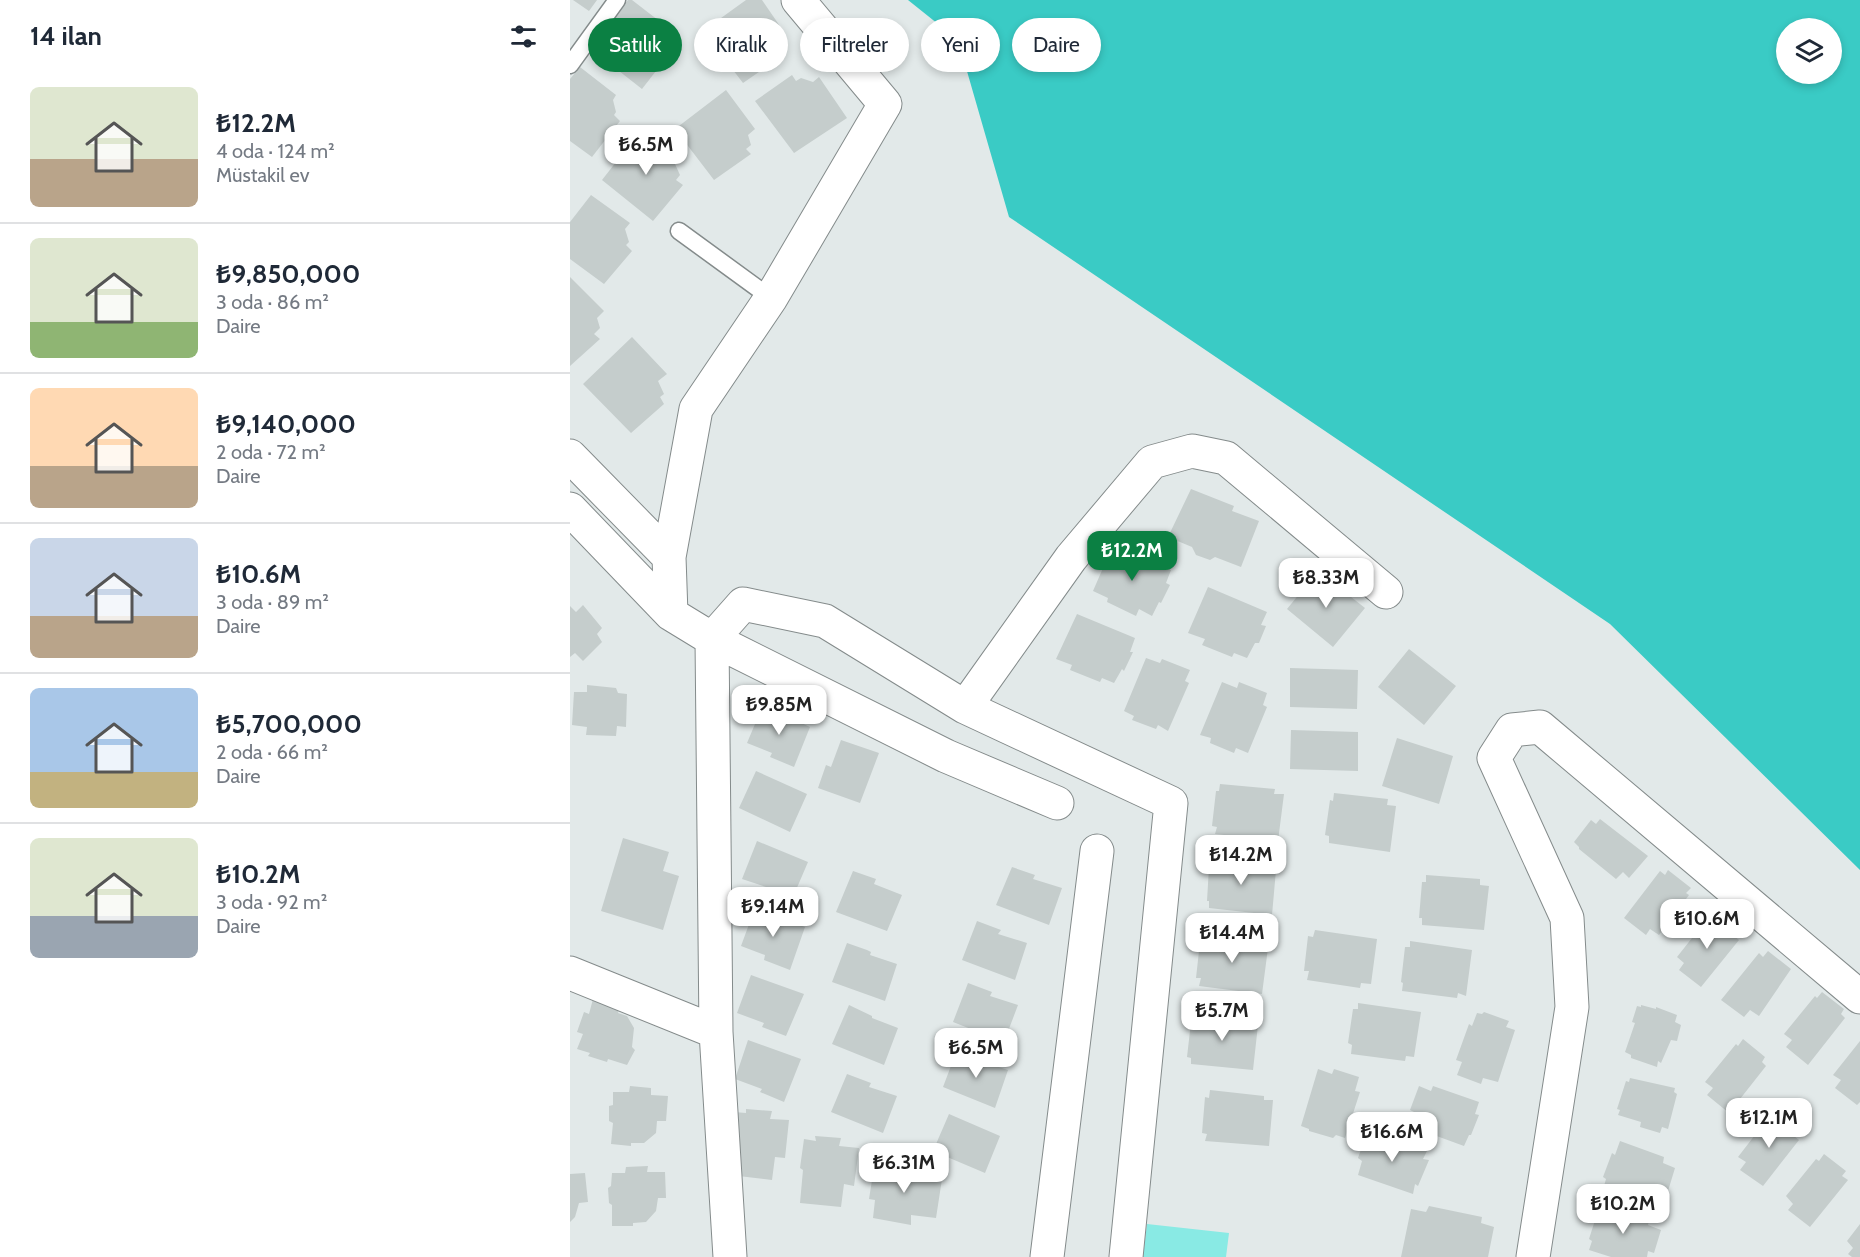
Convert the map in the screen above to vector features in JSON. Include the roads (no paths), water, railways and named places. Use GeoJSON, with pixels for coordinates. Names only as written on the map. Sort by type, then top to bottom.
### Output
{"type":"FeatureCollection","features":[{"type":"Feature","properties":{"kind":"street"},"geometry":{"type":"LineString","coordinates":[[671,614],[669,557],[696,410],[771,298],[885,104],[798,0]]}},
{"type":"Feature","properties":{"kind":"street"},"geometry":{"type":"LineString","coordinates":[[965,707],[1071,558],[1152,462],[1192,451],[1226,458],[1386,592]]}},
{"type":"Feature","properties":{"kind":"street"},"geometry":{"type":"LineString","coordinates":[[570,456],[669,557]]}},
{"type":"Feature","properties":{"kind":"street"},"geometry":{"type":"LineString","coordinates":[[570,509],[671,614],[712,639],[946,756],[1057,803]]}},
{"type":"Feature","properties":{"kind":"street"},"geometry":{"type":"LineString","coordinates":[[730,1257],[716,1032],[712,639],[743,604],[825,621],[965,707],[1171,803],[1126,1257]]}},
{"type":"Feature","properties":{"kind":"street"},"geometry":{"type":"LineString","coordinates":[[1533,1257],[1572,1007],[1567,918],[1494,758],[1512,730],[1540,727],[1860,997]]}},
{"type":"Feature","properties":{"kind":"street"},"geometry":{"type":"LineString","coordinates":[[1047,1257],[1097,851]]}},
{"type":"Feature","properties":{"kind":"street"},"geometry":{"type":"LineString","coordinates":[[570,972],[716,1032]]}},
{"type":"Feature","properties":{"kind":"lane"},"geometry":{"type":"LineString","coordinates":[[570,65],[617,0]]}},
{"type":"Feature","properties":{"kind":"lane"},"geometry":{"type":"LineString","coordinates":[[679,231],[771,298]]}}]}
